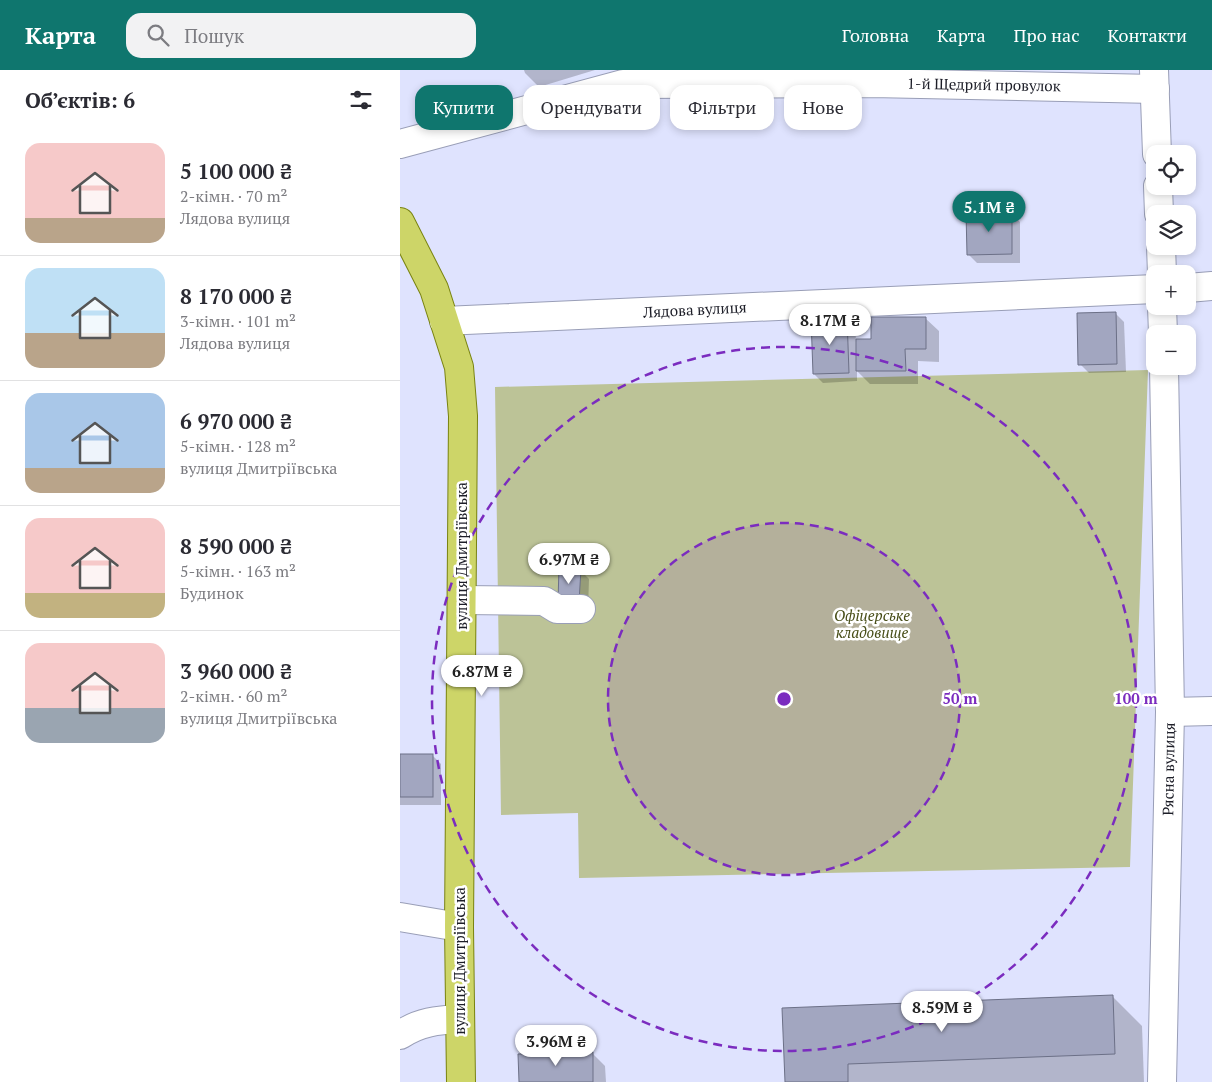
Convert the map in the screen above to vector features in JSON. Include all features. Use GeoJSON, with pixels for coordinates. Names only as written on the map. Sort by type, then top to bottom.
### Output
{"type":"FeatureCollection","features":[{"type":"Feature","properties":{"kind":"main road","name":"вулиця Дмитріївська"},"geometry":{"type":"LineString","coordinates":[[400,222],[434,289],[460,366],[463,416],[459,927],[461,1082]]}},
{"type":"Feature","properties":{"kind":"street","name":"1-й Щедрий провулок"},"geometry":{"type":"LineString","coordinates":[[400,144],[621,77],[1155,79]]}},
{"type":"Feature","properties":{"kind":"street"},"geometry":{"type":"LineString","coordinates":[[1155,79],[1157,145]]}},
{"type":"Feature","properties":{"kind":"street"},"geometry":{"type":"LineString","coordinates":[[1196,287],[1212,286]]}},
{"type":"Feature","properties":{"kind":"street","name":"Лядова вулиця"},"geometry":{"type":"LineString","coordinates":[[444,321],[1146,289]]}},
{"type":"Feature","properties":{"kind":"street","name":"Рясна вулиця"},"geometry":{"type":"LineString","coordinates":[[1162,1082],[1170,712],[1164,375]]}},
{"type":"Feature","properties":{"kind":"street"},"geometry":{"type":"LineString","coordinates":[[462,600],[544,601],[557,609],[581,610]]}},
{"type":"Feature","properties":{"kind":"street"},"geometry":{"type":"LineString","coordinates":[[1170,712],[1212,711]]}},
{"type":"Feature","properties":{"kind":"street"},"geometry":{"type":"LineString","coordinates":[[400,917],[459,927]]}},
{"type":"Feature","properties":{"kind":"street"},"geometry":{"type":"LineString","coordinates":[[400,1035],[408,1029],[434,1021],[460,1019]]}},
{"type":"Feature","properties":{"kind":"green space","name":"Офіцерське кладовище"},"geometry":{"type":"Polygon","coordinates":[[[1146,370],[1146,375],[1148,375],[1130,867],[579,878],[578,813],[501,815],[495,387],[1146,370]]]}},
{"type":"Feature","properties":{"kind":"building"},"geometry":{"type":"Polygon","coordinates":[[[966,212],[1012,212],[1012,254],[967,255],[966,212]]]}},
{"type":"Feature","properties":{"kind":"building"},"geometry":{"type":"Polygon","coordinates":[[[1116,312],[1117,364],[1078,365],[1077,313],[1116,312]]]}},
{"type":"Feature","properties":{"kind":"building"},"geometry":{"type":"Polygon","coordinates":[[[847,317],[849,373],[813,374],[811,318],[847,317]]]}},
{"type":"Feature","properties":{"kind":"building"},"geometry":{"type":"Polygon","coordinates":[[[871,317],[926,317],[926,349],[905,349],[906,371],[856,371],[856,339],[871,339],[871,317]]]}},
{"type":"Feature","properties":{"kind":"building"},"geometry":{"type":"Polygon","coordinates":[[[559,568],[581,569],[579,602],[558,601],[559,568]]]}},
{"type":"Feature","properties":{"kind":"building"},"geometry":{"type":"Polygon","coordinates":[[[400,754],[433,754],[433,797],[400,797],[400,754]]]}},
{"type":"Feature","properties":{"kind":"building"},"geometry":{"type":"Polygon","coordinates":[[[1113,995],[1115,1054],[848,1064],[848,1082],[785,1082],[782,1008],[1113,995]]]}},
{"type":"Feature","properties":{"kind":"building"},"geometry":{"type":"Polygon","coordinates":[[[593,1052],[593,1082],[519,1082],[518,1054],[593,1052]]]}}]}
